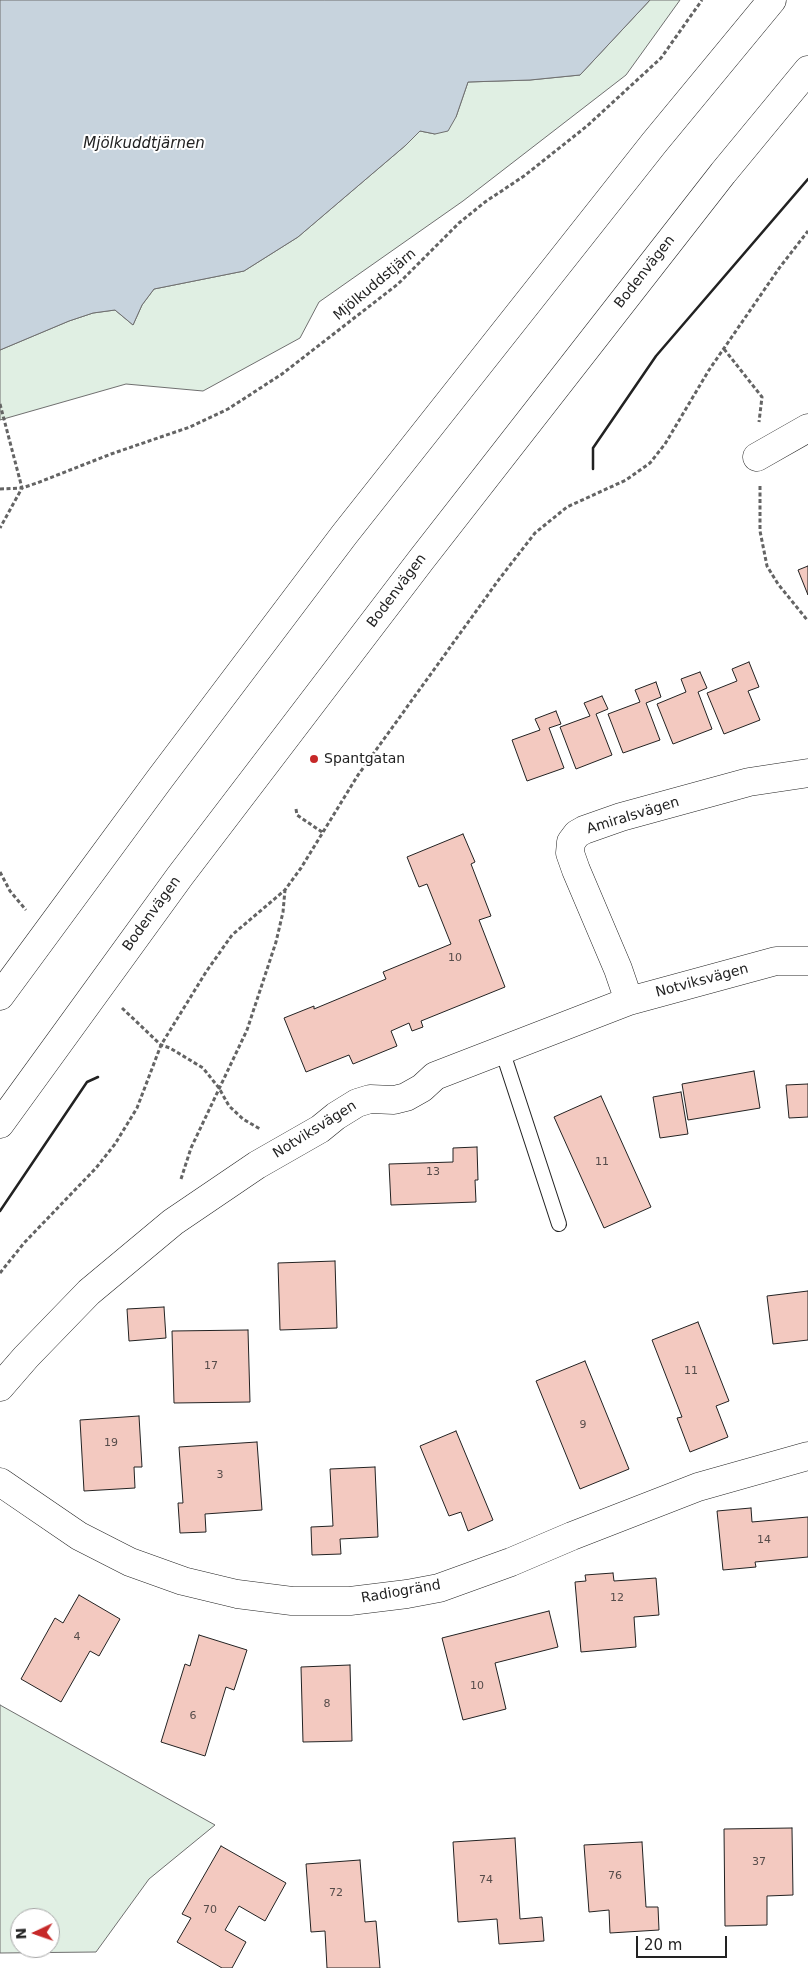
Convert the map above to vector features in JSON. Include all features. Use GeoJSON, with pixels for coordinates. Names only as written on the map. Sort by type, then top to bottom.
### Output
{"type":"FeatureCollection","features":[{"type":"Feature","properties":{"kind":"main road"},"geometry":{"type":"LineString","coordinates":[[0,996],[165,772],[344,535],[530,298],[772,0]]}},
{"type":"Feature","properties":{"kind":"main road","name":"Bodenvägen"},"geometry":{"type":"LineString","coordinates":[[0,1124],[180,876],[421,560],[723,172],[808,70]]}},
{"type":"Feature","properties":{"kind":"main road"},"geometry":{"type":"LineString","coordinates":[[756,457],[808,428]]}},
{"type":"Feature","properties":{"kind":"main road","name":"Amiralsvägen"},"geometry":{"type":"LineString","coordinates":[[629,1001],[618,969],[570,853],[571,842],[577,834],[620,817],[750,782],[808,773]]}},
{"type":"Feature","properties":{"kind":"main road","name":"Notviksvägen"},"geometry":{"type":"LineString","coordinates":[[0,1386],[90,1292],[173,1222],[257,1165],[320,1129],[356,1103],[370,1099],[394,1100],[406,1097],[422,1088],[435,1076],[629,1001],[776,961],[808,961]]}},
{"type":"Feature","properties":{"kind":"main road","name":"Radiogränd"},"geometry":{"type":"LineString","coordinates":[[0,1482],[79,1536],[130,1562],[183,1581],[237,1594],[292,1601],[350,1601],[439,1588],[511,1562],[572,1536],[698,1488],[808,1456]]}},
{"type":"Feature","properties":{"kind":"lane"},"geometry":{"type":"LineString","coordinates":[[502,1050],[559,1224]]}},
{"type":"Feature","properties":{"kind":"path","name":"Mjölkuddstjärn"},"geometry":{"type":"LineString","coordinates":[[0,489],[22,488],[111,454],[190,427],[228,409],[282,374],[398,284],[459,223],[478,207],[524,176],[587,126],[661,58],[702,0]]}},
{"type":"Feature","properties":{"kind":"path"},"geometry":{"type":"LineString","coordinates":[[0,1274],[24,1243],[96,1168],[115,1144],[137,1108],[161,1045],[206,972],[232,935],[285,890],[358,775],[500,578],[535,533],[567,507],[626,480],[650,463],[664,444],[709,370],[780,267],[808,231]]}},
{"type":"Feature","properties":{"kind":"path"},"geometry":{"type":"LineString","coordinates":[[0,404],[22,488],[0,528]]}},
{"type":"Feature","properties":{"kind":"path"},"geometry":{"type":"LineString","coordinates":[[296,809],[297,815],[322,832]]}},
{"type":"Feature","properties":{"kind":"path"},"geometry":{"type":"LineString","coordinates":[[0,872],[10,891],[26,910]]}},
{"type":"Feature","properties":{"kind":"path"},"geometry":{"type":"LineString","coordinates":[[181,1182],[191,1148],[246,1030],[284,912],[285,890]]}},
{"type":"Feature","properties":{"kind":"path"},"geometry":{"type":"LineString","coordinates":[[122,1008],[161,1045],[170,1048],[203,1068],[230,1106],[243,1120],[263,1130]]}},
{"type":"Feature","properties":{"kind":"green space"},"geometry":{"type":"Polygon","coordinates":[[[650,0],[680,0],[626,75],[463,201],[319,302],[300,338],[203,391],[126,384],[0,420],[0,350],[93,313],[115,310],[133,325],[142,305],[154,289],[244,271],[298,237],[420,131],[435,134],[456,117],[468,82],[530,80],[580,75],[650,0]]]}},
{"type":"Feature","properties":{"kind":"green space"},"geometry":{"type":"Polygon","coordinates":[[[0,1705],[215,1825],[149,1879],[96,1952],[60,1952],[60,1908],[10,1908],[10,1953],[0,1953],[0,1705]]]}},
{"type":"Feature","properties":{"kind":"water","name":"Mjölkuddtjärnen"},"geometry":{"type":"Polygon","coordinates":[[[0,0],[650,0],[580,75],[530,80],[468,82],[456,117],[448,131],[435,134],[420,131],[298,237],[244,271],[154,289],[142,305],[133,325],[115,310],[93,313],[0,350],[0,0]]]}},
{"type":"Feature","properties":{"kind":"building"},"geometry":{"type":"Polygon","coordinates":[[[808,566],[808,595],[798,570],[808,566]]]}},
{"type":"Feature","properties":{"kind":"building"},"geometry":{"type":"Polygon","coordinates":[[[749,662],[759,687],[748,691],[760,720],[724,734],[707,693],[737,681],[732,669],[749,662]]]}},
{"type":"Feature","properties":{"kind":"building"},"geometry":{"type":"Polygon","coordinates":[[[700,672],[707,688],[698,692],[712,729],[673,744],[657,704],[686,692],[681,679],[700,672]]]}},
{"type":"Feature","properties":{"kind":"building"},"geometry":{"type":"Polygon","coordinates":[[[656,682],[661,697],[646,703],[660,740],[623,753],[608,714],[640,702],[635,690],[656,682]]]}},
{"type":"Feature","properties":{"kind":"building"},"geometry":{"type":"Polygon","coordinates":[[[602,696],[608,709],[596,714],[612,755],[576,769],[560,727],[590,716],[584,703],[602,696]]]}},
{"type":"Feature","properties":{"kind":"building"},"geometry":{"type":"Polygon","coordinates":[[[556,711],[561,724],[549,728],[564,768],[527,781],[512,740],[540,730],[535,719],[556,711]]]}},
{"type":"Feature","properties":{"kind":"building"},"geometry":{"type":"Polygon","coordinates":[[[463,834],[475,862],[471,864],[491,916],[479,920],[505,987],[421,1021],[423,1027],[412,1031],[409,1023],[391,1031],[397,1046],[353,1064],[349,1055],[306,1072],[284,1018],[314,1006],[314,1009],[386,979],[383,972],[451,944],[427,884],[419,887],[407,857],[463,834]]]}},
{"type":"Feature","properties":{"kind":"building"},"geometry":{"type":"Polygon","coordinates":[[[754,1071],[760,1108],[688,1120],[682,1084],[754,1071]]]}},
{"type":"Feature","properties":{"kind":"building"},"geometry":{"type":"Polygon","coordinates":[[[808,1084],[808,1117],[789,1118],[786,1085],[808,1084]]]}},
{"type":"Feature","properties":{"kind":"building"},"geometry":{"type":"Polygon","coordinates":[[[681,1092],[688,1134],[660,1138],[653,1097],[681,1092]]]}},
{"type":"Feature","properties":{"kind":"building"},"geometry":{"type":"Polygon","coordinates":[[[601,1096],[651,1207],[604,1228],[554,1117],[601,1096]]]}},
{"type":"Feature","properties":{"kind":"building"},"geometry":{"type":"Polygon","coordinates":[[[477,1147],[478,1180],[475,1180],[476,1202],[391,1205],[389,1164],[453,1162],[453,1148],[477,1147]]]}},
{"type":"Feature","properties":{"kind":"building"},"geometry":{"type":"Polygon","coordinates":[[[335,1261],[337,1328],[280,1330],[278,1263],[335,1261]]]}},
{"type":"Feature","properties":{"kind":"building"},"geometry":{"type":"Polygon","coordinates":[[[808,1291],[808,1340],[773,1344],[767,1296],[808,1291]]]}},
{"type":"Feature","properties":{"kind":"building"},"geometry":{"type":"Polygon","coordinates":[[[164,1307],[166,1338],[129,1341],[127,1309],[164,1307]]]}},
{"type":"Feature","properties":{"kind":"building"},"geometry":{"type":"Polygon","coordinates":[[[698,1322],[729,1401],[716,1406],[728,1437],[690,1452],[677,1418],[682,1417],[652,1340],[698,1322]]]}},
{"type":"Feature","properties":{"kind":"building"},"geometry":{"type":"Polygon","coordinates":[[[248,1330],[250,1402],[174,1403],[172,1331],[248,1330]]]}},
{"type":"Feature","properties":{"kind":"building"},"geometry":{"type":"Polygon","coordinates":[[[585,1361],[629,1469],[580,1489],[536,1381],[585,1361]]]}},
{"type":"Feature","properties":{"kind":"building"},"geometry":{"type":"Polygon","coordinates":[[[139,1416],[142,1467],[134,1467],[135,1488],[84,1491],[80,1420],[139,1416]]]}},
{"type":"Feature","properties":{"kind":"building"},"geometry":{"type":"Polygon","coordinates":[[[456,1431],[493,1520],[468,1531],[461,1512],[449,1516],[420,1446],[456,1431]]]}},
{"type":"Feature","properties":{"kind":"building"},"geometry":{"type":"Polygon","coordinates":[[[257,1442],[262,1510],[205,1514],[206,1532],[180,1533],[178,1503],[183,1503],[179,1447],[257,1442]]]}},
{"type":"Feature","properties":{"kind":"building"},"geometry":{"type":"Polygon","coordinates":[[[375,1467],[378,1537],[340,1539],[341,1554],[312,1555],[311,1527],[333,1526],[330,1469],[375,1467]]]}},
{"type":"Feature","properties":{"kind":"building"},"geometry":{"type":"Polygon","coordinates":[[[751,1508],[752,1522],[808,1517],[808,1557],[755,1562],[756,1567],[723,1570],[717,1511],[751,1508]]]}},
{"type":"Feature","properties":{"kind":"building"},"geometry":{"type":"Polygon","coordinates":[[[613,1573],[614,1581],[656,1578],[659,1615],[634,1617],[636,1647],[581,1652],[575,1582],[586,1581],[585,1575],[613,1573]]]}},
{"type":"Feature","properties":{"kind":"building"},"geometry":{"type":"Polygon","coordinates":[[[79,1595],[120,1619],[99,1656],[90,1651],[61,1702],[21,1679],[55,1618],[63,1623],[79,1595]]]}},
{"type":"Feature","properties":{"kind":"building"},"geometry":{"type":"Polygon","coordinates":[[[549,1611],[558,1647],[495,1663],[506,1709],[463,1720],[442,1638],[549,1611]]]}},
{"type":"Feature","properties":{"kind":"building"},"geometry":{"type":"Polygon","coordinates":[[[199,1635],[247,1650],[234,1690],[226,1687],[205,1756],[161,1742],[185,1664],[190,1666],[199,1635]]]}},
{"type":"Feature","properties":{"kind":"building"},"geometry":{"type":"Polygon","coordinates":[[[350,1665],[352,1741],[303,1742],[301,1667],[350,1665]]]}},
{"type":"Feature","properties":{"kind":"building"},"geometry":{"type":"Polygon","coordinates":[[[792,1828],[793,1895],[767,1896],[767,1925],[725,1926],[724,1829],[792,1828]]]}},
{"type":"Feature","properties":{"kind":"building"},"geometry":{"type":"Polygon","coordinates":[[[515,1838],[520,1919],[542,1917],[544,1941],[499,1944],[497,1919],[458,1922],[453,1842],[515,1838]]]}},
{"type":"Feature","properties":{"kind":"building"},"geometry":{"type":"Polygon","coordinates":[[[642,1842],[646,1907],[658,1907],[659,1930],[610,1933],[609,1910],[589,1912],[584,1845],[642,1842]]]}},
{"type":"Feature","properties":{"kind":"building"},"geometry":{"type":"Polygon","coordinates":[[[221,1846],[286,1883],[265,1921],[239,1906],[225,1930],[246,1942],[232,1968],[222,1968],[177,1942],[191,1918],[182,1914],[221,1846]]]}},
{"type":"Feature","properties":{"kind":"building"},"geometry":{"type":"Polygon","coordinates":[[[360,1860],[365,1922],[376,1921],[380,1968],[327,1968],[325,1931],[311,1932],[306,1864],[360,1860]]]}},
{"type":"Feature","properties":{"kind":"wall"},"geometry":{"type":"LineString","coordinates":[[593,469],[593,448],[656,356],[808,179]]}},
{"type":"Feature","properties":{"kind":"wall"},"geometry":{"type":"LineString","coordinates":[[0,1211],[87,1082],[98,1077]]}},
{"type":"Feature","properties":{"kind":"place","name":"Spantgatan"},"geometry":{"type":"Point","coordinates":[314,759]}}]}
